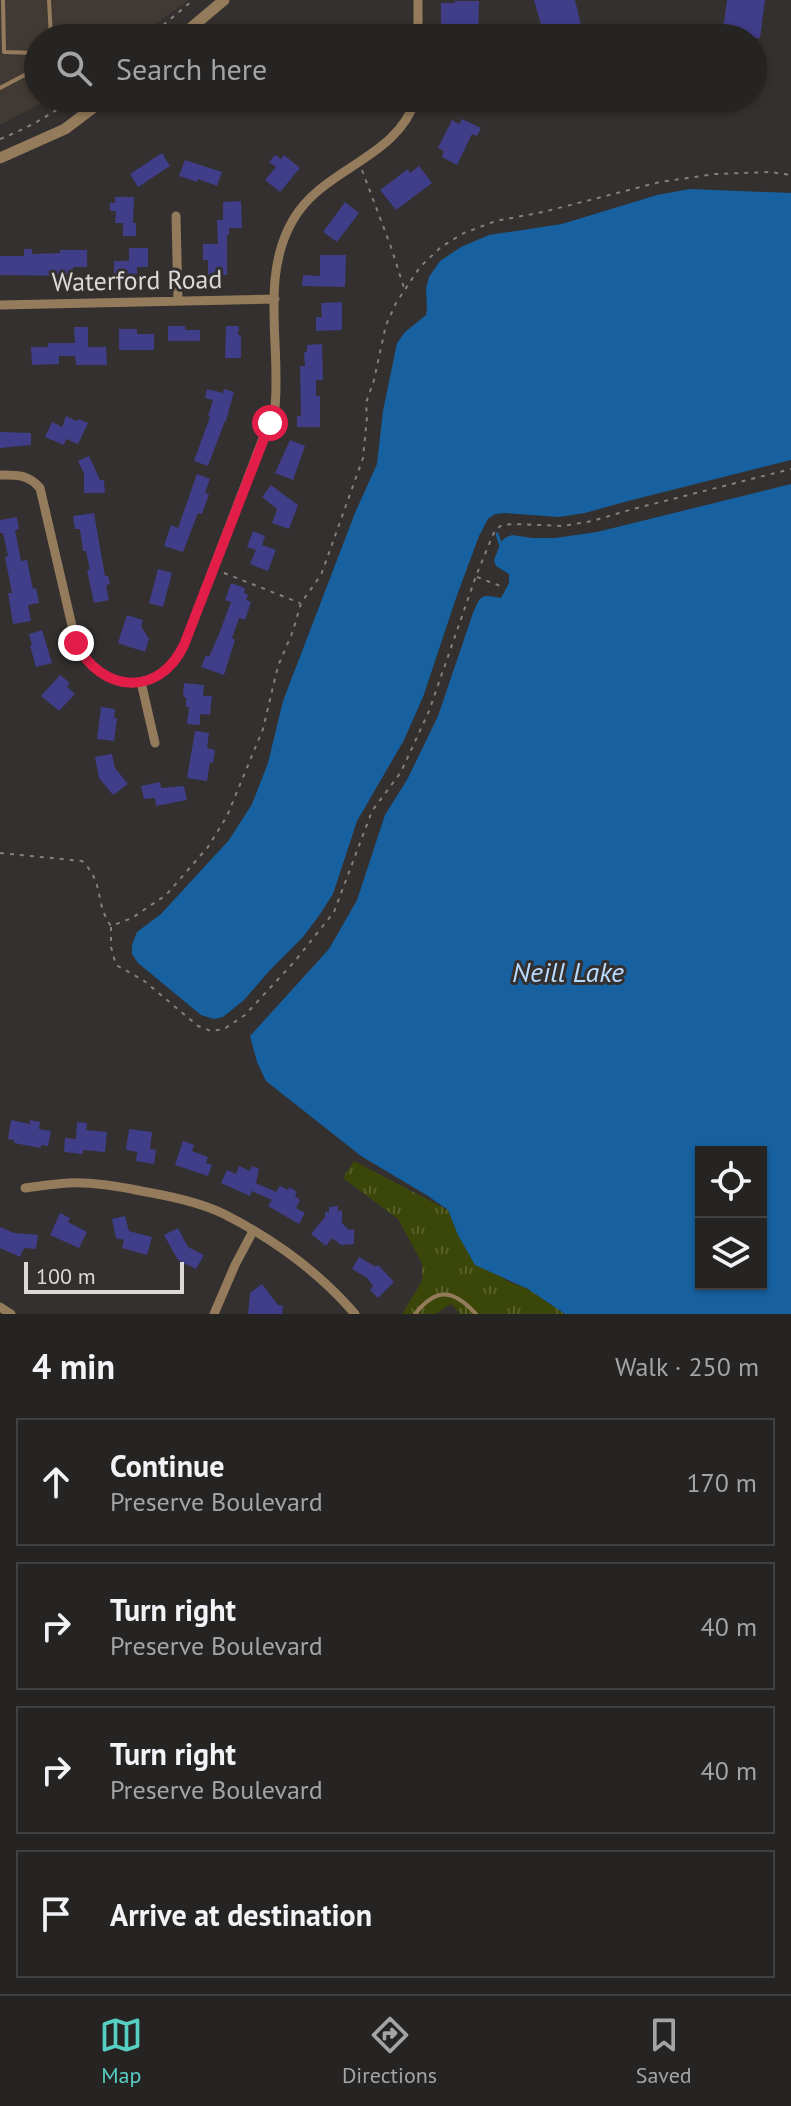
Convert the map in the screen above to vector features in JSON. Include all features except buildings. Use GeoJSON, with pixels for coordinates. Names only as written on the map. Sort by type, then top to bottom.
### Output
{"type":"FeatureCollection","features":[{"type":"Feature","properties":{"kind":"street"},"geometry":{"type":"LineString","coordinates":[[196,24],[224,0]]}},
{"type":"Feature","properties":{"kind":"street"},"geometry":{"type":"LineString","coordinates":[[418,0],[418,24]]}},
{"type":"Feature","properties":{"kind":"street"},"geometry":{"type":"LineString","coordinates":[[0,158],[65,129],[87,112]]}},
{"type":"Feature","properties":{"kind":"street"},"geometry":{"type":"LineString","coordinates":[[0,475],[27,476],[44,486],[76,643],[91,667],[116,681],[130,683],[157,677],[169,669],[179,657],[275,407],[277,261],[293,219],[323,186],[387,142],[400,130],[411,112]]}},
{"type":"Feature","properties":{"kind":"street"},"geometry":{"type":"LineString","coordinates":[[176,216],[178,301]]}},
{"type":"Feature","properties":{"kind":"street","name":"Waterford Road"},"geometry":{"type":"LineString","coordinates":[[0,305],[275,299]]}},
{"type":"Feature","properties":{"kind":"street"},"geometry":{"type":"LineString","coordinates":[[141,682],[155,743]]}},
{"type":"Feature","properties":{"kind":"street"},"geometry":{"type":"LineString","coordinates":[[25,1188],[68,1183],[108,1184],[189,1201],[223,1213],[307,1266],[355,1314]]}},
{"type":"Feature","properties":{"kind":"street"},"geometry":{"type":"LineString","coordinates":[[214,1314],[253,1231]]}},
{"type":"Feature","properties":{"kind":"street"},"geometry":{"type":"LineString","coordinates":[[0,1307],[11,1314]]}},
{"type":"Feature","properties":{"kind":"lane"},"geometry":{"type":"LineString","coordinates":[[3,0],[2,52],[24,53]]}},
{"type":"Feature","properties":{"kind":"lane"},"geometry":{"type":"LineString","coordinates":[[49,0],[50,24]]}},
{"type":"Feature","properties":{"kind":"lane"},"geometry":{"type":"LineString","coordinates":[[0,88],[24,75]]}},
{"type":"Feature","properties":{"kind":"lane"},"geometry":{"type":"LineString","coordinates":[[415,1314],[431,1298],[441,1294],[461,1299],[476,1314]]}},
{"type":"Feature","properties":{"kind":"path"},"geometry":{"type":"LineString","coordinates":[[165,24],[193,0]]}},
{"type":"Feature","properties":{"kind":"path"},"geometry":{"type":"LineString","coordinates":[[0,139],[53,112]]}},
{"type":"Feature","properties":{"kind":"path"},"geometry":{"type":"LineString","coordinates":[[358,162],[405,290]]}},
{"type":"Feature","properties":{"kind":"path"},"geometry":{"type":"LineString","coordinates":[[111,926],[132,918],[166,895],[208,847],[227,816],[263,729],[278,666],[301,603],[321,575],[363,458],[366,403],[386,325],[420,267],[441,247],[464,233],[496,221],[660,182],[715,174],[770,172],[791,175]]}},
{"type":"Feature","properties":{"kind":"path"},"geometry":{"type":"LineString","coordinates":[[0,853],[82,861],[89,867],[99,886],[102,914],[111,926],[111,947],[116,965],[143,980],[198,1026],[211,1031],[224,1029],[245,1015],[295,961],[334,912],[372,811],[401,772],[429,711],[495,530],[502,525],[563,526],[592,521],[791,469]]}},
{"type":"Feature","properties":{"kind":"path"},"geometry":{"type":"LineString","coordinates":[[214,569],[301,603]]}},
{"type":"Feature","properties":{"kind":"path"},"geometry":{"type":"LineString","coordinates":[[476,576],[503,587]]}},
{"type":"Feature","properties":{"kind":"shaded area"},"geometry":{"type":"Polygon","coordinates":[[[0,0],[189,0],[156,24],[24,24],[25,112],[0,125],[0,0]]]}},
{"type":"Feature","properties":{"kind":"green space"},"geometry":{"type":"Polygon","coordinates":[[[354,1161],[448,1210],[458,1235],[507,1281],[528,1289],[565,1314],[460,1314],[451,1304],[435,1314],[402,1314],[422,1281],[422,1263],[398,1219],[343,1178],[354,1161]]]}},
{"type":"Feature","properties":{"kind":"water"},"geometry":{"type":"Polygon","coordinates":[[[690,189],[791,193],[791,460],[585,513],[559,517],[506,513],[495,514],[488,519],[456,598],[423,697],[404,740],[357,821],[333,894],[303,937],[244,1000],[223,1017],[214,1019],[201,1015],[138,963],[132,954],[132,945],[137,932],[161,914],[229,840],[252,804],[268,763],[283,701],[377,464],[383,411],[397,343],[426,315],[429,277],[440,261],[461,247],[489,235],[562,224],[657,195],[690,189]]]}},
{"type":"Feature","properties":{"kind":"water","name":"Neill Lake"},"geometry":{"type":"Polygon","coordinates":[[[791,484],[791,1314],[565,1314],[528,1289],[475,1265],[448,1210],[361,1156],[266,1081],[257,1062],[250,1036],[329,949],[357,900],[385,815],[408,778],[438,716],[476,607],[482,597],[501,598],[509,583],[509,574],[496,566],[494,560],[501,542],[512,535],[555,538],[597,532],[791,484]]]}},
{"type":"Feature","properties":{"kind":"waterway"},"geometry":{"type":"LineString","coordinates":[[497,534],[501,546]]}},
{"type":"Feature","properties":{"kind":"route"},"geometry":{"type":"LineString","coordinates":[[76,643],[91,667],[116,681],[144,682],[169,669],[184,645],[270,423]]}}]}
